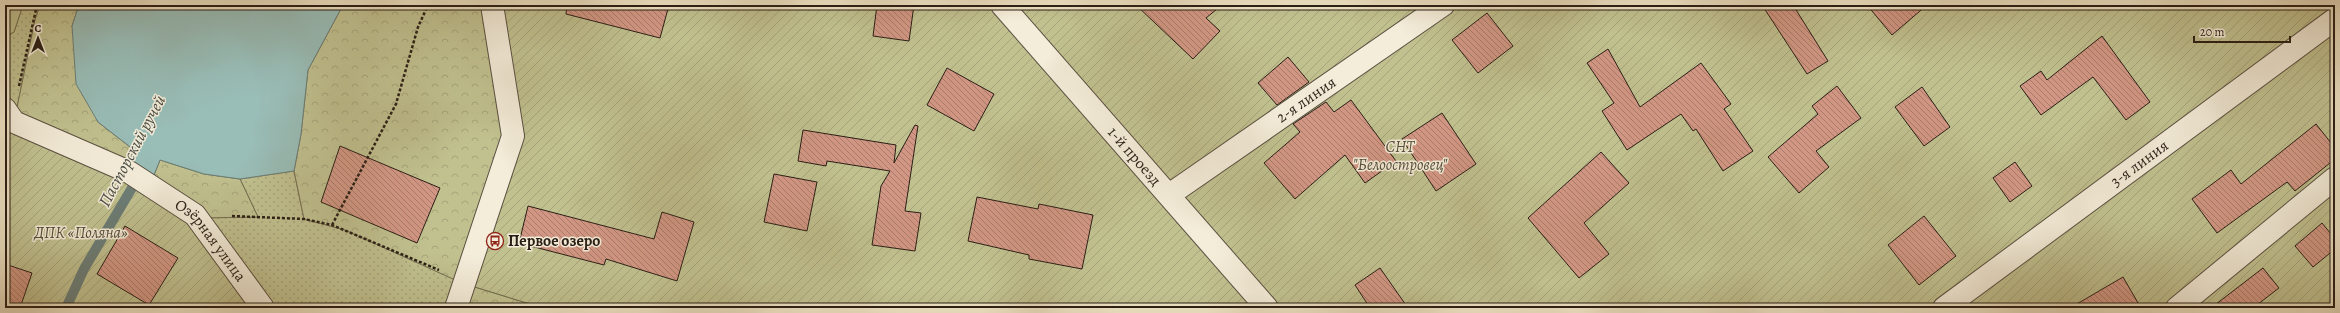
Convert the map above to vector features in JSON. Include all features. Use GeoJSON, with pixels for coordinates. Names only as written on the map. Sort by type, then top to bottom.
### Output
{"type":"FeatureCollection","features":[{"type":"Feature","properties":{"kind":"street"},"geometry":{"type":"LineString","coordinates":[[456,308],[513,136],[492,5]]}},
{"type":"Feature","properties":{"kind":"street","name":"1-й проезд"},"geometry":{"type":"LineString","coordinates":[[1002,5],[1170,195],[1267,308]]}},
{"type":"Feature","properties":{"kind":"street","name":"2-я линия"},"geometry":{"type":"LineString","coordinates":[[1170,195],[1442,5]]}},
{"type":"Feature","properties":{"kind":"street","name":"3-я линия"},"geometry":{"type":"LineString","coordinates":[[1944,308],[2335,19]]}},
{"type":"Feature","properties":{"kind":"street","name":"Озёрная улица"},"geometry":{"type":"LineString","coordinates":[[7,118],[138,177],[195,215],[263,308]]}},
{"type":"Feature","properties":{"kind":"street"},"geometry":{"type":"LineString","coordinates":[[2177,308],[2335,178]]}},
{"type":"Feature","properties":{"kind":"path"},"geometry":{"type":"LineString","coordinates":[[7,118],[37,5]]}},
{"type":"Feature","properties":{"kind":"path"},"geometry":{"type":"LineString","coordinates":[[332,225],[396,104],[418,27],[428,5]]}},
{"type":"Feature","properties":{"kind":"path"},"geometry":{"type":"LineString","coordinates":[[195,215],[304,219],[332,225],[466,281]]}},
{"type":"Feature","properties":{"kind":"green space"},"geometry":{"type":"Polygon","coordinates":[[[5,5],[23,5],[14,32],[5,37],[5,5]]]}},
{"type":"Feature","properties":{"kind":"green space"},"geometry":{"type":"Polygon","coordinates":[[[23,5],[40,5],[35,20],[14,122],[5,107],[5,37],[14,32],[23,5]]]}},
{"type":"Feature","properties":{"kind":"green space"},"geometry":{"type":"Polygon","coordinates":[[[40,5],[79,5],[72,26],[98,122],[134,150],[125,171],[14,122],[35,20],[40,5]]]}},
{"type":"Feature","properties":{"kind":"green space"},"geometry":{"type":"Polygon","coordinates":[[[343,5],[492,5],[513,136],[465,284],[543,308],[456,308],[464,284],[345,230],[304,219],[294,171],[301,134],[308,70],[343,5]]]}},
{"type":"Feature","properties":{"kind":"green space","name":"СНТ \"Белоостровец\""},"geometry":{"type":"Polygon","coordinates":[[[492,5],[2335,5],[2335,308],[543,308],[465,284],[513,136],[492,5]]]}},
{"type":"Feature","properties":{"kind":"green space","name":"ДПК «Поляна»"},"geometry":{"type":"Polygon","coordinates":[[[5,107],[197,218],[263,308],[5,308],[5,107]]]}},
{"type":"Feature","properties":{"kind":"green space"},"geometry":{"type":"Polygon","coordinates":[[[160,160],[204,174],[240,179],[258,217],[197,218],[150,185],[160,160]]]}},
{"type":"Feature","properties":{"kind":"green space"},"geometry":{"type":"Polygon","coordinates":[[[294,171],[304,219],[345,230],[465,284],[456,308],[263,308],[197,218],[258,217],[240,179],[294,171]]]}},
{"type":"Feature","properties":{"kind":"water"},"geometry":{"type":"Polygon","coordinates":[[[79,5],[343,5],[308,70],[301,134],[294,171],[240,179],[204,174],[160,160],[150,185],[125,171],[134,150],[98,122],[76,84],[72,26],[79,5]]]}},
{"type":"Feature","properties":{"kind":"building"},"geometry":{"type":"Polygon","coordinates":[[[567,5],[669,5],[660,38],[566,14],[567,5]]]}},
{"type":"Feature","properties":{"kind":"building"},"geometry":{"type":"Polygon","coordinates":[[[877,5],[914,5],[909,41],[873,36],[877,5]]]}},
{"type":"Feature","properties":{"kind":"building"},"geometry":{"type":"Polygon","coordinates":[[[1136,5],[1222,5],[1206,18],[1220,31],[1193,59],[1136,5]]]}},
{"type":"Feature","properties":{"kind":"building"},"geometry":{"type":"Polygon","coordinates":[[[1762,5],[1793,5],[1828,61],[1807,74],[1762,5]]]}},
{"type":"Feature","properties":{"kind":"building"},"geometry":{"type":"Polygon","coordinates":[[[1867,5],[1927,5],[1892,35],[1867,5]]]}},
{"type":"Feature","properties":{"kind":"building"},"geometry":{"type":"Polygon","coordinates":[[[1487,13],[1513,46],[1478,73],[1452,40],[1487,13]]]}},
{"type":"Feature","properties":{"kind":"building"},"geometry":{"type":"Polygon","coordinates":[[[2102,36],[2150,102],[2126,120],[2093,77],[2041,115],[2020,86],[2041,71],[2047,80],[2102,36]]]}},
{"type":"Feature","properties":{"kind":"building"},"geometry":{"type":"Polygon","coordinates":[[[1608,49],[1640,107],[1701,63],[1731,104],[1724,109],[1753,151],[1723,171],[1696,129],[1693,131],[1681,114],[1627,150],[1602,111],[1614,103],[1587,63],[1608,49]]]}},
{"type":"Feature","properties":{"kind":"building"},"geometry":{"type":"Polygon","coordinates":[[[1288,57],[1309,82],[1277,105],[1258,83],[1288,57]]]}},
{"type":"Feature","properties":{"kind":"building"},"geometry":{"type":"Polygon","coordinates":[[[947,68],[994,94],[974,131],[927,105],[947,68]]]}},
{"type":"Feature","properties":{"kind":"building"},"geometry":{"type":"Polygon","coordinates":[[[1837,86],[1861,118],[1816,151],[1829,167],[1799,193],[1768,157],[1818,114],[1812,106],[1837,86]]]}},
{"type":"Feature","properties":{"kind":"building"},"geometry":{"type":"Polygon","coordinates":[[[1922,87],[1950,127],[1924,146],[1895,107],[1922,87]]]}},
{"type":"Feature","properties":{"kind":"building"},"geometry":{"type":"Polygon","coordinates":[[[1351,100],[1396,161],[1365,183],[1345,155],[1295,199],[1264,163],[1300,132],[1293,124],[1326,102],[1334,112],[1351,100]]]}},
{"type":"Feature","properties":{"kind":"building"},"geometry":{"type":"Polygon","coordinates":[[[1442,113],[1476,164],[1436,191],[1402,139],[1442,113]]]}},
{"type":"Feature","properties":{"kind":"building"},"geometry":{"type":"Polygon","coordinates":[[[2316,124],[2335,148],[2335,159],[2295,191],[2287,182],[2217,233],[2192,199],[2231,170],[2241,184],[2316,124]]]}},
{"type":"Feature","properties":{"kind":"building"},"geometry":{"type":"Polygon","coordinates":[[[915,125],[918,126],[905,211],[921,213],[915,251],[872,245],[881,186],[890,171],[827,161],[826,166],[798,161],[803,130],[896,145],[894,163],[915,125]]]}},
{"type":"Feature","properties":{"kind":"building"},"geometry":{"type":"Polygon","coordinates":[[[340,146],[440,188],[417,243],[321,202],[340,146]]]}},
{"type":"Feature","properties":{"kind":"building"},"geometry":{"type":"Polygon","coordinates":[[[1601,152],[1629,183],[1584,223],[1609,254],[1579,278],[1528,218],[1601,152]]]}},
{"type":"Feature","properties":{"kind":"building"},"geometry":{"type":"Polygon","coordinates":[[[2015,162],[2032,186],[2010,202],[1993,178],[2015,162]]]}},
{"type":"Feature","properties":{"kind":"building"},"geometry":{"type":"Polygon","coordinates":[[[774,174],[817,182],[807,231],[764,222],[774,174]]]}},
{"type":"Feature","properties":{"kind":"building"},"geometry":{"type":"Polygon","coordinates":[[[977,197],[1038,209],[1039,204],[1093,215],[1082,269],[1029,259],[1029,255],[968,241],[977,197]]]}},
{"type":"Feature","properties":{"kind":"building"},"geometry":{"type":"Polygon","coordinates":[[[528,206],[654,239],[662,212],[694,222],[677,281],[606,259],[604,265],[519,243],[528,206]]]}},
{"type":"Feature","properties":{"kind":"building"},"geometry":{"type":"Polygon","coordinates":[[[1924,216],[1956,256],[1919,285],[1888,245],[1924,216]]]}},
{"type":"Feature","properties":{"kind":"building"},"geometry":{"type":"Polygon","coordinates":[[[2322,223],[2335,239],[2335,249],[2313,267],[2295,246],[2322,223]]]}},
{"type":"Feature","properties":{"kind":"building"},"geometry":{"type":"Polygon","coordinates":[[[125,226],[178,258],[149,305],[97,274],[125,226]]]}},
{"type":"Feature","properties":{"kind":"building"},"geometry":{"type":"Polygon","coordinates":[[[5,264],[32,273],[20,308],[5,308],[5,264]]]}},
{"type":"Feature","properties":{"kind":"building"},"geometry":{"type":"Polygon","coordinates":[[[1380,268],[1408,308],[1370,308],[1355,285],[1380,268]]]}},
{"type":"Feature","properties":{"kind":"building"},"geometry":{"type":"Polygon","coordinates":[[[2263,268],[2279,288],[2253,308],[2211,308],[2263,268]]]}},
{"type":"Feature","properties":{"kind":"building"},"geometry":{"type":"Polygon","coordinates":[[[2123,277],[2141,308],[2070,308],[2123,277]]]}},
{"type":"Feature","properties":{"kind":"waterway","name":"Пасторский ручей"},"geometry":{"type":"LineString","coordinates":[[66,308],[84,269],[139,176]]}},
{"type":"Feature","properties":{"kind":"place","name":"Первое озеро"},"geometry":{"type":"Point","coordinates":[495,241]}}]}
